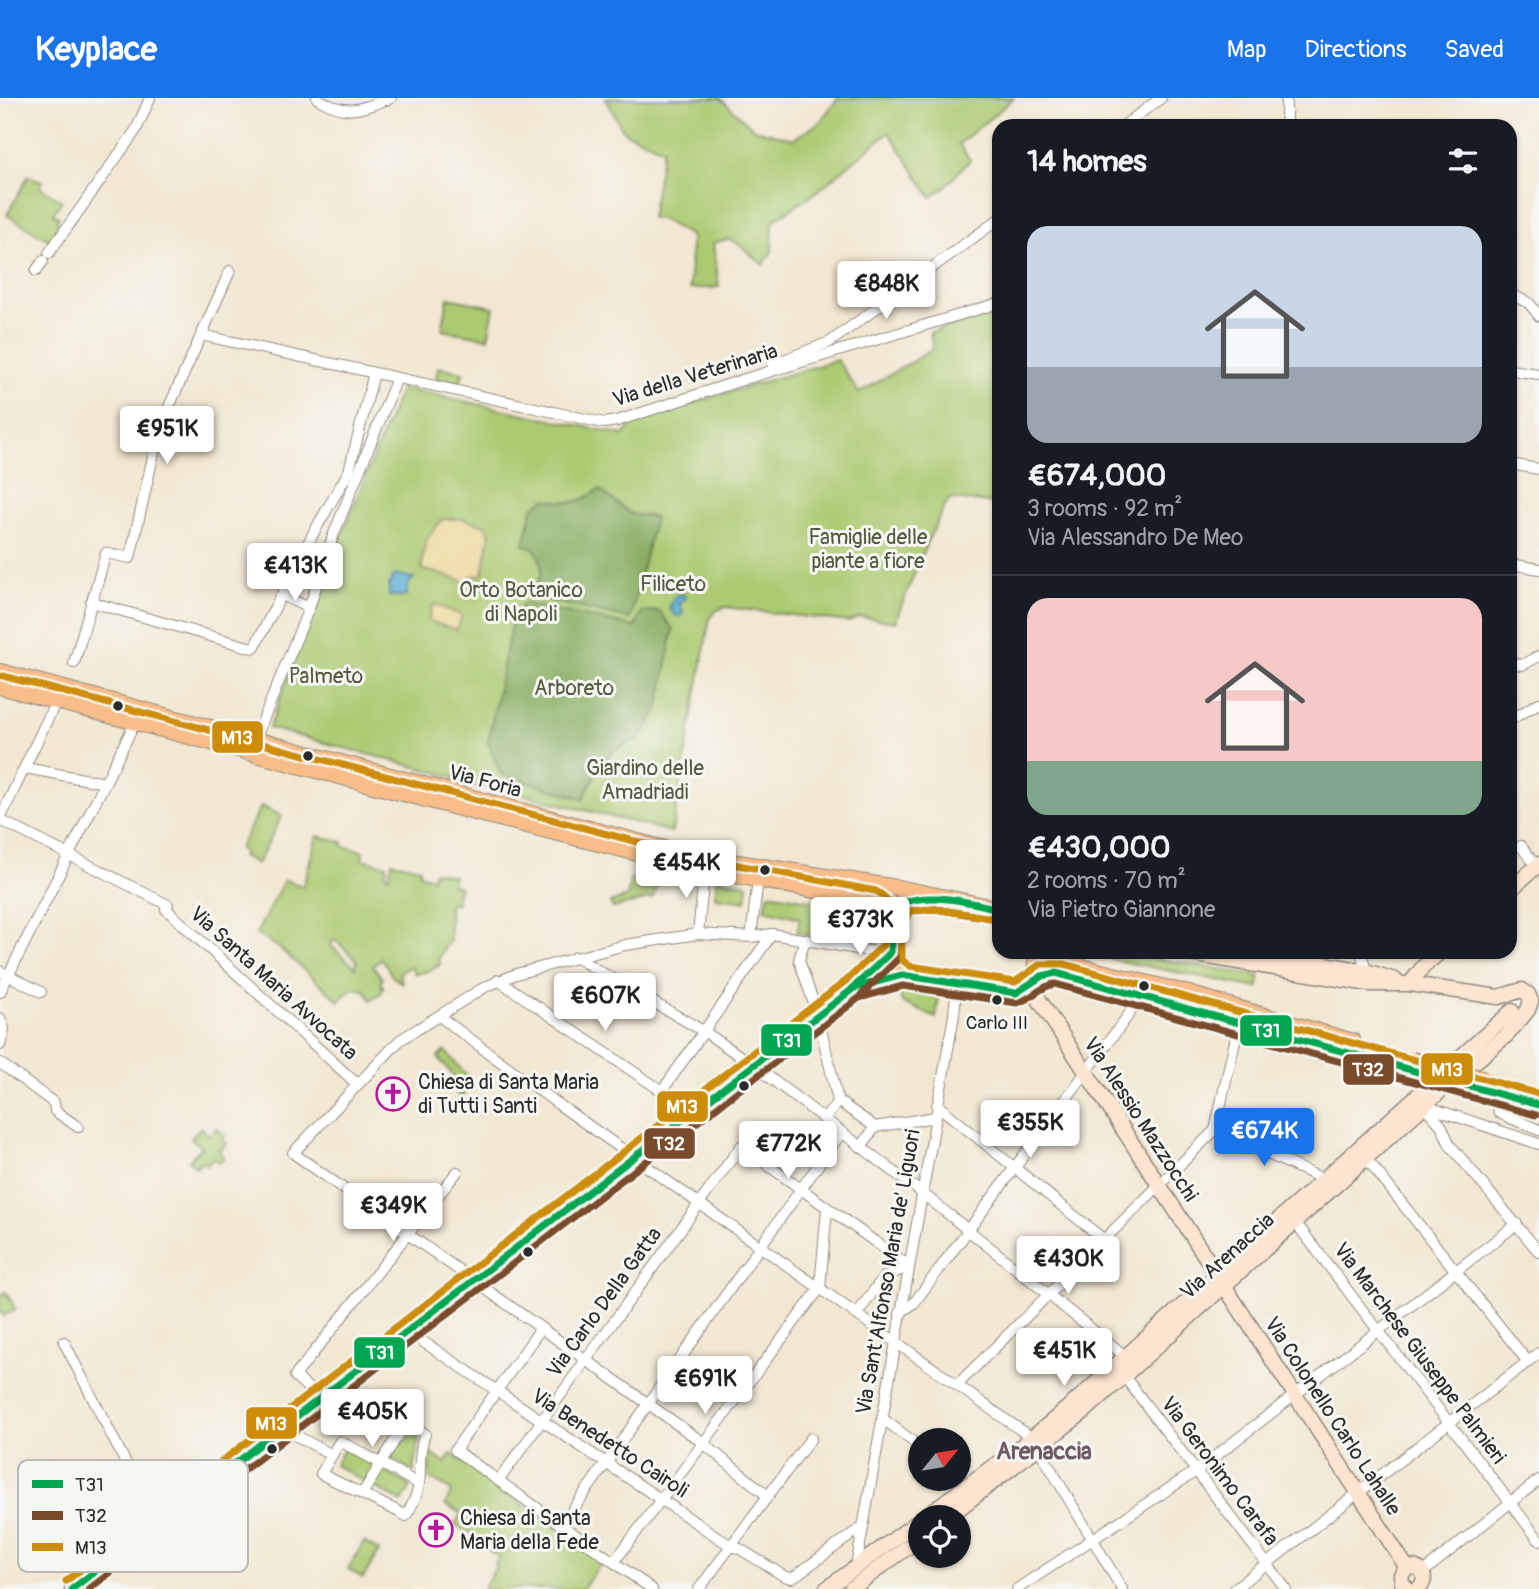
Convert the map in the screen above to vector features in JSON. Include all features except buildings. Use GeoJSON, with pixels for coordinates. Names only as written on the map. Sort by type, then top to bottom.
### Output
{"type":"FeatureCollection","features":[{"type":"Feature","properties":{"kind":"main road","name":"Via Foria"},"geometry":{"type":"LineString","coordinates":[[0,672],[136,721],[252,745]]}},
{"type":"Feature","properties":{"kind":"main road","name":"Via Foria"},"geometry":{"type":"LineString","coordinates":[[0,686],[59,695],[252,745],[475,812],[705,863],[760,872]]}},
{"type":"Feature","properties":{"kind":"main road"},"geometry":{"type":"LineString","coordinates":[[1517,884],[1538,865]]}},
{"type":"Feature","properties":{"kind":"main road"},"geometry":{"type":"LineString","coordinates":[[760,872],[903,889],[992,908]]}},
{"type":"Feature","properties":{"kind":"main road"},"geometry":{"type":"LineString","coordinates":[[760,872],[879,903],[886,947],[892,963],[902,975]]}},
{"type":"Feature","properties":{"kind":"main road"},"geometry":{"type":"LineString","coordinates":[[240,1460],[854,988],[886,947],[902,903],[913,899],[945,899]]}},
{"type":"Feature","properties":{"kind":"main road"},"geometry":{"type":"LineString","coordinates":[[854,988],[902,975],[1016,993],[1023,991],[1030,982],[1035,959]]}},
{"type":"Feature","properties":{"kind":"main road"},"geometry":{"type":"LineString","coordinates":[[1057,959],[1065,964],[1185,993],[1413,1065],[1460,1083],[1539,1095]]}},
{"type":"Feature","properties":{"kind":"main road"},"geometry":{"type":"LineString","coordinates":[[1273,959],[1369,985],[1410,984]]}},
{"type":"Feature","properties":{"kind":"main road"},"geometry":{"type":"LineString","coordinates":[[1276,959],[1366,971],[1410,984],[1514,1002]]}},
{"type":"Feature","properties":{"kind":"main road"},"geometry":{"type":"LineString","coordinates":[[1410,984],[1432,959]]}},
{"type":"Feature","properties":{"kind":"main road"},"geometry":{"type":"LineString","coordinates":[[1030,982],[1049,973],[1062,974],[1239,1023],[1483,1079],[1539,1105]]}},
{"type":"Feature","properties":{"kind":"main road","name":"Via Alessio Mazzocchi"},"geometry":{"type":"LineString","coordinates":[[1030,982],[1220,1282]]}},
{"type":"Feature","properties":{"kind":"main road"},"geometry":{"type":"LineString","coordinates":[[1497,1026],[1497,1012],[1514,1002]]}},
{"type":"Feature","properties":{"kind":"main road","name":"Via Arenaccia"},"geometry":{"type":"LineString","coordinates":[[962,1505],[1035,1443],[1124,1376],[1325,1180],[1497,1026],[1514,1002]]}},
{"type":"Feature","properties":{"kind":"main road","name":"Via Arenaccia"},"geometry":{"type":"LineString","coordinates":[[971,1476],[1035,1443],[1125,1356],[1295,1222],[1507,1035],[1514,1002]]}},
{"type":"Feature","properties":{"kind":"main road","name":"Via Colonello Carlo Lahalle"},"geometry":{"type":"LineString","coordinates":[[1220,1282],[1407,1568]]}},
{"type":"Feature","properties":{"kind":"main road","name":"Via Arenaccia"},"geometry":{"type":"LineString","coordinates":[[936,1505],[952,1491]]}},
{"type":"Feature","properties":{"kind":"main road","name":"Via Arenaccia"},"geometry":{"type":"LineString","coordinates":[[826,1589],[908,1528]]}},
{"type":"Feature","properties":{"kind":"main road"},"geometry":{"type":"LineString","coordinates":[[851,1589],[908,1547]]}},
{"type":"Feature","properties":{"kind":"main road"},"geometry":{"type":"LineString","coordinates":[[1414,1566],[1423,1572],[1424,1582],[1412,1588],[1401,1578],[1407,1568],[1414,1566]]}},
{"type":"Feature","properties":{"kind":"main road"},"geometry":{"type":"LineString","coordinates":[[72,1589],[94,1572]]}},
{"type":"Feature","properties":{"kind":"street"},"geometry":{"type":"LineString","coordinates":[[36,271],[139,125],[150,98]]}},
{"type":"Feature","properties":{"kind":"street"},"geometry":{"type":"LineString","coordinates":[[317,98],[330,107],[349,111],[391,98]]}},
{"type":"Feature","properties":{"kind":"street"},"geometry":{"type":"LineString","coordinates":[[1133,119],[1161,98]]}},
{"type":"Feature","properties":{"kind":"street"},"geometry":{"type":"LineString","coordinates":[[1286,98],[1286,119]]}},
{"type":"Feature","properties":{"kind":"street"},"geometry":{"type":"LineString","coordinates":[[745,379],[765,367],[830,342],[992,224]]}},
{"type":"Feature","properties":{"kind":"street"},"geometry":{"type":"LineString","coordinates":[[164,418],[230,271]]}},
{"type":"Feature","properties":{"kind":"street"},"geometry":{"type":"LineString","coordinates":[[1517,297],[1529,303],[1539,316]]}},
{"type":"Feature","properties":{"kind":"street","name":"Via della Veterinaria"},"geometry":{"type":"LineString","coordinates":[[201,335],[604,423],[992,305]]}},
{"type":"Feature","properties":{"kind":"street"},"geometry":{"type":"LineString","coordinates":[[1517,371],[1539,374]]}},
{"type":"Feature","properties":{"kind":"street"},"geometry":{"type":"LineString","coordinates":[[91,602],[252,648],[255,646],[354,473],[373,373]]}},
{"type":"Feature","properties":{"kind":"street"},"geometry":{"type":"LineString","coordinates":[[252,745],[309,608],[354,473],[397,378]]}},
{"type":"Feature","properties":{"kind":"street"},"geometry":{"type":"LineString","coordinates":[[74,663],[106,552],[130,558],[159,430]]}},
{"type":"Feature","properties":{"kind":"street"},"geometry":{"type":"LineString","coordinates":[[1517,465],[1539,468]]}},
{"type":"Feature","properties":{"kind":"street"},"geometry":{"type":"LineString","coordinates":[[1517,565],[1539,569]]}},
{"type":"Feature","properties":{"kind":"street"},"geometry":{"type":"LineString","coordinates":[[282,595],[309,608]]}},
{"type":"Feature","properties":{"kind":"street"},"geometry":{"type":"LineString","coordinates":[[1517,664],[1522,665],[1539,656]]}},
{"type":"Feature","properties":{"kind":"street"},"geometry":{"type":"LineString","coordinates":[[0,820],[59,695]]}},
{"type":"Feature","properties":{"kind":"street"},"geometry":{"type":"LineString","coordinates":[[1517,716],[1539,703]]}},
{"type":"Feature","properties":{"kind":"street"},"geometry":{"type":"LineString","coordinates":[[0,992],[5,973],[69,856],[136,721]]}},
{"type":"Feature","properties":{"kind":"street"},"geometry":{"type":"LineString","coordinates":[[25,768],[105,783]]}},
{"type":"Feature","properties":{"kind":"street","name":"Via Santa Maria Avvocata"},"geometry":{"type":"LineString","coordinates":[[0,820],[167,907],[357,1084]]}},
{"type":"Feature","properties":{"kind":"street"},"geometry":{"type":"LineString","coordinates":[[1521,846],[1538,865]]}},
{"type":"Feature","properties":{"kind":"street"},"geometry":{"type":"LineString","coordinates":[[698,934],[705,863]]}},
{"type":"Feature","properties":{"kind":"street"},"geometry":{"type":"LineString","coordinates":[[751,937],[760,872]]}},
{"type":"Feature","properties":{"kind":"street"},"geometry":{"type":"LineString","coordinates":[[768,1496],[704,1443],[293,1153],[400,1040],[498,980],[575,957],[647,941],[698,934],[751,937],[772,934],[886,947]]}},
{"type":"Feature","properties":{"kind":"street"},"geometry":{"type":"LineString","coordinates":[[662,1091],[772,934]]}},
{"type":"Feature","properties":{"kind":"street"},"geometry":{"type":"LineString","coordinates":[[805,939],[799,960],[818,1016],[838,1101],[875,1128]]}},
{"type":"Feature","properties":{"kind":"street"},"geometry":{"type":"LineString","coordinates":[[575,957],[705,1032],[753,1066],[922,1193],[1125,1356]]}},
{"type":"Feature","properties":{"kind":"street"},"geometry":{"type":"LineString","coordinates":[[1363,959],[1366,971]]}},
{"type":"Feature","properties":{"kind":"street"},"geometry":{"type":"LineString","coordinates":[[5,973],[41,992]]}},
{"type":"Feature","properties":{"kind":"street"},"geometry":{"type":"LineString","coordinates":[[498,980],[662,1091],[689,1115]]}},
{"type":"Feature","properties":{"kind":"street","name":"Via Sant'Alfonso Maria de' Liguori"},"geometry":{"type":"LineString","coordinates":[[856,1567],[957,983]]}},
{"type":"Feature","properties":{"kind":"street"},"geometry":{"type":"LineString","coordinates":[[900,1313],[914,1303],[1130,1013]]}},
{"type":"Feature","properties":{"kind":"street"},"geometry":{"type":"LineString","coordinates":[[439,1016],[558,1104],[1035,1443],[1122,1589]]}},
{"type":"Feature","properties":{"kind":"street"},"geometry":{"type":"LineString","coordinates":[[0,1018],[4,1029],[0,1045]]}},
{"type":"Feature","properties":{"kind":"street"},"geometry":{"type":"LineString","coordinates":[[957,1385],[1216,1129],[1239,1023]]}},
{"type":"Feature","properties":{"kind":"street"},"geometry":{"type":"LineString","coordinates":[[0,1063],[54,1103],[55,1111],[78,1127]]}},
{"type":"Feature","properties":{"kind":"street"},"geometry":{"type":"LineString","coordinates":[[1500,1089],[1497,1104],[1499,1113],[1539,1130]]}},
{"type":"Feature","properties":{"kind":"street"},"geometry":{"type":"LineString","coordinates":[[824,1120],[838,1101]]}},
{"type":"Feature","properties":{"kind":"street"},"geometry":{"type":"LineString","coordinates":[[937,1105],[1103,1239]]}},
{"type":"Feature","properties":{"kind":"street"},"geometry":{"type":"LineString","coordinates":[[1424,1106],[1539,1144]]}},
{"type":"Feature","properties":{"kind":"street"},"geometry":{"type":"LineString","coordinates":[[1424,1106],[1441,1125],[1450,1145],[1539,1252]]}},
{"type":"Feature","properties":{"kind":"street"},"geometry":{"type":"LineString","coordinates":[[860,1147],[875,1128],[935,1117]]}},
{"type":"Feature","properties":{"kind":"street"},"geometry":{"type":"LineString","coordinates":[[1216,1129],[1325,1180]]}},
{"type":"Feature","properties":{"kind":"street"},"geometry":{"type":"LineString","coordinates":[[562,1525],[841,1133]]}},
{"type":"Feature","properties":{"kind":"street","name":"Via Carlo Della Gatta"},"geometry":{"type":"LineString","coordinates":[[499,1480],[741,1146],[801,1189]]}},
{"type":"Feature","properties":{"kind":"street"},"geometry":{"type":"LineString","coordinates":[[1366,1158],[1528,1362]]}},
{"type":"Feature","properties":{"kind":"street"},"geometry":{"type":"LineString","coordinates":[[320,1399],[295,1376],[457,1172]]}},
{"type":"Feature","properties":{"kind":"street"},"geometry":{"type":"LineString","coordinates":[[801,1189],[909,1266],[883,1278],[857,1314]]}},
{"type":"Feature","properties":{"kind":"street"},"geometry":{"type":"LineString","coordinates":[[614,1562],[820,1289],[827,1208]]}},
{"type":"Feature","properties":{"kind":"street","name":"Via Marchese Giuseppe Palmieri"},"geometry":{"type":"LineString","coordinates":[[1295,1222],[1539,1540]]}},
{"type":"Feature","properties":{"kind":"street"},"geometry":{"type":"LineString","coordinates":[[1017,1589],[1196,1471],[1517,1224]]}},
{"type":"Feature","properties":{"kind":"street"},"geometry":{"type":"LineString","coordinates":[[541,1328],[455,1450],[652,1589]]}},
{"type":"Feature","properties":{"kind":"street","name":"Via Benedetto Cairoli"},"geometry":{"type":"LineString","coordinates":[[408,1331],[731,1546],[784,1576],[791,1578],[846,1538]]}},
{"type":"Feature","properties":{"kind":"street"},"geometry":{"type":"LineString","coordinates":[[64,1342],[124,1460]]}},
{"type":"Feature","properties":{"kind":"street"},"geometry":{"type":"LineString","coordinates":[[1234,1589],[1539,1353]]}},
{"type":"Feature","properties":{"kind":"street","name":"Via Geronimo Carafa"},"geometry":{"type":"LineString","coordinates":[[1124,1376],[1286,1589]]}},
{"type":"Feature","properties":{"kind":"street"},"geometry":{"type":"LineString","coordinates":[[882,1418],[908,1438]]}},
{"type":"Feature","properties":{"kind":"street"},"geometry":{"type":"LineString","coordinates":[[362,1494],[381,1463],[407,1420],[425,1434],[421,1444],[419,1484],[415,1500],[406,1516],[321,1474],[340,1441],[381,1463],[419,1484]]}},
{"type":"Feature","properties":{"kind":"street"},"geometry":{"type":"LineString","coordinates":[[282,1428],[332,1455]]}},
{"type":"Feature","properties":{"kind":"street"},"geometry":{"type":"LineString","coordinates":[[699,1589],[811,1438]]}},
{"type":"Feature","properties":{"kind":"street"},"geometry":{"type":"LineString","coordinates":[[1423,1572],[1539,1480]]}},
{"type":"Feature","properties":{"kind":"street"},"geometry":{"type":"LineString","coordinates":[[859,1547],[846,1538],[862,1527]]}},
{"type":"Feature","properties":{"kind":"green space"},"geometry":{"type":"Polygon","coordinates":[[[605,98],[720,98],[754,129],[793,139],[819,123],[838,98],[1014,98],[959,144],[970,160],[943,189],[931,197],[889,132],[815,193],[773,221],[772,252],[763,265],[729,239],[713,243],[719,287],[690,289],[691,236],[666,222],[651,218],[663,149],[624,132],[605,98]]]}},
{"type":"Feature","properties":{"kind":"green space"},"geometry":{"type":"Polygon","coordinates":[[[28,176],[43,181],[40,187],[62,201],[53,214],[59,217],[56,222],[64,227],[52,242],[7,215],[28,176]]]}},
{"type":"Feature","properties":{"kind":"green space"},"geometry":{"type":"Polygon","coordinates":[[[448,298],[494,307],[488,338],[442,330],[448,298]]]}},
{"type":"Feature","properties":{"kind":"green space","name":"Orto Botanico di Napoli"},"geometry":{"type":"Polygon","coordinates":[[[992,316],[992,501],[949,499],[928,540],[895,622],[860,617],[849,622],[725,607],[710,617],[672,832],[485,785],[483,789],[453,780],[454,777],[269,728],[333,557],[401,388],[624,435],[636,420],[837,360],[859,393],[933,349],[930,332],[992,316]]]}},
{"type":"Feature","properties":{"kind":"green space"},"geometry":{"type":"Polygon","coordinates":[[[438,367],[463,372],[460,384],[436,379],[438,367]]]}},
{"type":"Feature","properties":{"kind":"green space"},"geometry":{"type":"Polygon","coordinates":[[[599,489],[631,514],[655,517],[630,619],[527,596],[541,574],[540,561],[534,548],[524,545],[533,507],[545,499],[579,501],[599,489]]]}},
{"type":"Feature","properties":{"kind":"green space","name":"Arboreto"},"geometry":{"type":"Polygon","coordinates":[[[524,603],[635,627],[641,612],[659,611],[673,629],[659,708],[638,741],[618,748],[603,762],[583,799],[501,774],[488,743],[512,621],[524,603]]]}},
{"type":"Feature","properties":{"kind":"green space"},"geometry":{"type":"Polygon","coordinates":[[[261,806],[282,816],[257,864],[242,856],[244,852],[239,849],[261,806]]]}},
{"type":"Feature","properties":{"kind":"green space"},"geometry":{"type":"Polygon","coordinates":[[[317,836],[343,842],[342,846],[363,851],[362,859],[387,865],[385,875],[389,876],[392,862],[420,868],[419,874],[432,878],[434,871],[454,876],[452,885],[459,886],[459,891],[456,892],[457,903],[449,903],[450,940],[439,957],[440,965],[416,974],[410,966],[399,973],[402,983],[393,977],[381,958],[373,966],[383,979],[380,982],[383,986],[382,992],[371,1000],[365,990],[352,988],[339,1001],[278,947],[256,934],[284,880],[303,886],[317,836]],[[335,940],[330,945],[355,967],[357,960],[335,940]]]}},
{"type":"Feature","properties":{"kind":"green space"},"geometry":{"type":"Polygon","coordinates":[[[631,879],[657,887],[653,898],[613,908],[610,903],[627,897],[631,879]]]}},
{"type":"Feature","properties":{"kind":"green space"},"geometry":{"type":"Polygon","coordinates":[[[717,879],[748,884],[746,901],[715,897],[717,879]]]}},
{"type":"Feature","properties":{"kind":"green space"},"geometry":{"type":"Polygon","coordinates":[[[769,893],[872,911],[878,914],[879,918],[876,943],[874,946],[797,932],[800,918],[765,909],[769,893]]]}},
{"type":"Feature","properties":{"kind":"green space"},"geometry":{"type":"Polygon","coordinates":[[[1108,959],[1158,959],[1260,976],[1258,988],[1108,959]]]}},
{"type":"Feature","properties":{"kind":"green space"},"geometry":{"type":"Polygon","coordinates":[[[898,988],[931,991],[939,995],[936,1018],[902,1002],[898,988]]]}},
{"type":"Feature","properties":{"kind":"green space"},"geometry":{"type":"Polygon","coordinates":[[[445,1051],[469,1078],[466,1081],[471,1086],[461,1097],[453,1088],[458,1082],[438,1057],[445,1051]]]}},
{"type":"Feature","properties":{"kind":"green space"},"geometry":{"type":"Polygon","coordinates":[[[201,1127],[209,1136],[217,1128],[225,1136],[222,1139],[227,1143],[219,1151],[224,1157],[219,1163],[213,1158],[207,1165],[202,1161],[196,1167],[189,1160],[201,1147],[191,1138],[201,1127]]]}},
{"type":"Feature","properties":{"kind":"green space"},"geometry":{"type":"Polygon","coordinates":[[[6,1292],[16,1310],[3,1316],[0,1311],[0,1296],[6,1292]]]}},
{"type":"Feature","properties":{"kind":"green space"},"geometry":{"type":"Polygon","coordinates":[[[406,1430],[419,1438],[414,1472],[390,1458],[406,1430]]]}},
{"type":"Feature","properties":{"kind":"green space"},"geometry":{"type":"Polygon","coordinates":[[[344,1449],[374,1466],[365,1482],[335,1465],[344,1449]]]}},
{"type":"Feature","properties":{"kind":"green space"},"geometry":{"type":"Polygon","coordinates":[[[430,1453],[445,1463],[451,1454],[603,1561],[582,1589],[483,1589],[499,1557],[474,1541],[476,1536],[455,1525],[461,1513],[445,1505],[452,1491],[429,1478],[430,1453]]]}},
{"type":"Feature","properties":{"kind":"green space"},"geometry":{"type":"Polygon","coordinates":[[[382,1470],[411,1486],[402,1502],[373,1486],[382,1470]]]}},
{"type":"Feature","properties":{"kind":"green space"},"geometry":{"type":"Polygon","coordinates":[[[364,1542],[379,1551],[363,1578],[348,1569],[364,1542]]]}},
{"type":"Feature","properties":{"kind":"sand"},"geometry":{"type":"Polygon","coordinates":[[[443,519],[463,519],[485,525],[490,534],[483,574],[470,577],[467,582],[422,569],[426,541],[443,519]]]}},
{"type":"Feature","properties":{"kind":"sand"},"geometry":{"type":"Polygon","coordinates":[[[433,604],[462,615],[457,630],[428,621],[433,604]]]}},
{"type":"Feature","properties":{"kind":"water"},"geometry":{"type":"Polygon","coordinates":[[[393,576],[414,578],[408,584],[406,596],[389,596],[389,585],[393,576]]]}},
{"type":"Feature","properties":{"kind":"water"},"geometry":{"type":"Polygon","coordinates":[[[679,594],[686,598],[680,603],[683,613],[676,616],[669,608],[679,594]]]}},
{"type":"Feature","properties":{"kind":"transit line","name":"M13"},"geometry":{"type":"LineString","coordinates":[[3,676],[653,846],[706,859],[876,891],[889,902],[897,917],[901,952]]}},
{"type":"Feature","properties":{"kind":"transit line","name":"T31"},"geometry":{"type":"LineString","coordinates":[[852,989],[891,952],[893,922],[902,903],[938,898],[992,907]]}},
{"type":"Feature","properties":{"kind":"transit line","name":"T32"},"geometry":{"type":"LineString","coordinates":[[859,997],[900,957],[903,925],[910,911],[935,909],[992,918]]}},
{"type":"Feature","properties":{"kind":"transit line","name":"M13"},"geometry":{"type":"LineString","coordinates":[[992,918],[935,909],[910,911],[902,938],[902,960],[910,966],[1015,982],[1041,964],[1064,964],[1539,1094]]}},
{"type":"Feature","properties":{"kind":"transit line","name":"M13"},"geometry":{"type":"LineString","coordinates":[[223,1460],[847,980],[884,944]]}},
{"type":"Feature","properties":{"kind":"transit line","name":"T31"},"geometry":{"type":"LineString","coordinates":[[240,1460],[854,988],[902,975],[1016,993],[1042,976],[1056,973],[1539,1105]]}},
{"type":"Feature","properties":{"kind":"transit line","name":"T32"},"geometry":{"type":"LineString","coordinates":[[248,1467],[859,998],[903,986],[1017,1003],[1055,984],[1536,1115]]}},
{"type":"Feature","properties":{"kind":"transit line","name":"M13"},"geometry":{"type":"LineString","coordinates":[[66,1581],[78,1572]]}},
{"type":"Feature","properties":{"kind":"transit line","name":"T31"},"geometry":{"type":"LineString","coordinates":[[72,1589],[94,1572]]}},
{"type":"Feature","properties":{"kind":"transit line","name":"T32"},"geometry":{"type":"LineString","coordinates":[[89,1589],[111,1572]]}},
{"type":"Feature","properties":{"kind":"place","name":"Carlo III"},"geometry":{"type":"Point","coordinates":[997,1000]}},
{"type":"Feature","properties":{"kind":"place","name":"Chiesa di Santa Maria di Tutti i Santi"},"geometry":{"type":"Point","coordinates":[393,1094]}},
{"type":"Feature","properties":{"kind":"place","name":"Chiesa di Santa Maria della Fede"},"geometry":{"type":"Point","coordinates":[436,1530]}},
{"type":"Feature","properties":{"kind":"district","name":"Arenaccia"},"geometry":{"type":"Point","coordinates":[1044,1451]}},
{"type":"Feature","properties":{"kind":"park label","name":"Famiglie delle piante a fiore"},"geometry":{"type":"Point","coordinates":[868,549]}},
{"type":"Feature","properties":{"kind":"park label","name":"Filiceto"},"geometry":{"type":"Point","coordinates":[673,584]}},
{"type":"Feature","properties":{"kind":"park label","name":"Palmeto"},"geometry":{"type":"Point","coordinates":[326,676]}},
{"type":"Feature","properties":{"kind":"park label","name":"Giardino delle Amadriadi"},"geometry":{"type":"Point","coordinates":[645,780]}}]}
